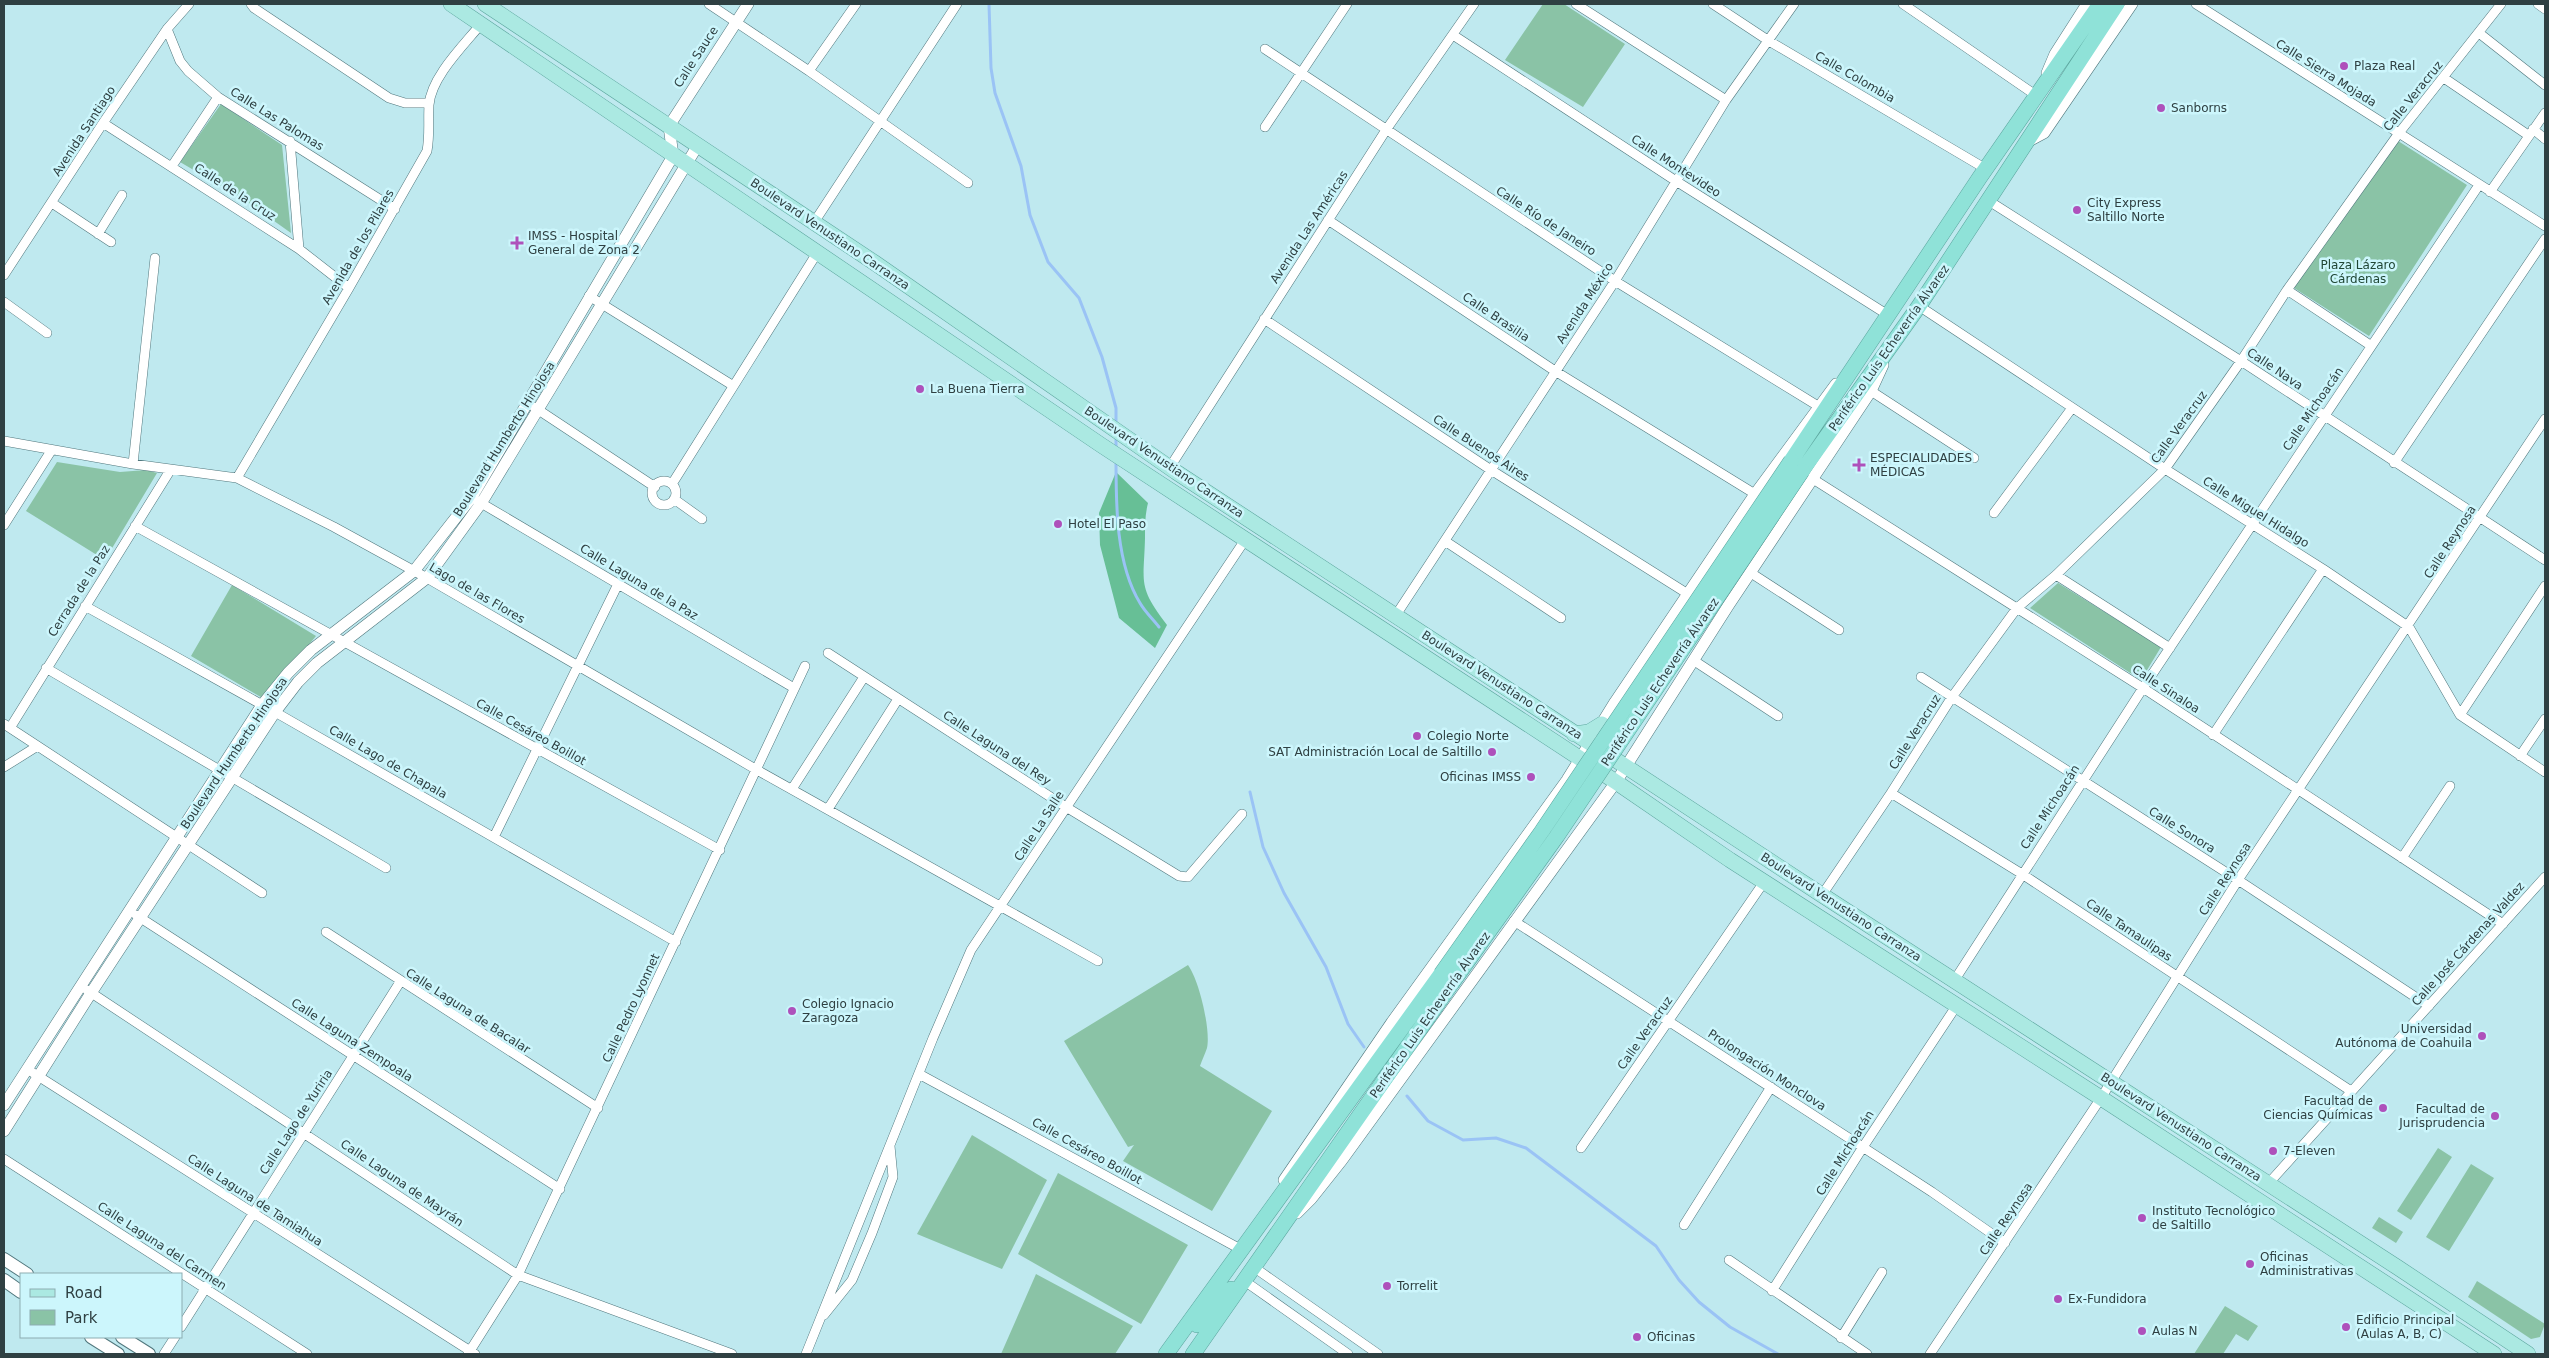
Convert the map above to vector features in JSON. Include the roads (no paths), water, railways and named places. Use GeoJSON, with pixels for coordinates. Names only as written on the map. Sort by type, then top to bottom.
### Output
{"type":"FeatureCollection","features":[{"type":"Feature","properties":{"kind":"highway","name":"Periférico Luis Echeverría Álvarez"},"geometry":{"type":"LineString","coordinates":[[1802,470],[1848,376],[1986,169],[2100,4]]}},
{"type":"Feature","properties":{"kind":"highway","name":"Periférico Luis Echeverría Álvarez"},"geometry":{"type":"LineString","coordinates":[[1194,1354],[1290,1218],[1542,831],[1919,306],[2117,4]]}},
{"type":"Feature","properties":{"kind":"highway","name":"Periférico Luis Echeverría Álvarez"},"geometry":{"type":"LineString","coordinates":[[1166,1354],[1447,978]]}},
{"type":"Feature","properties":{"kind":"highway"},"geometry":{"type":"LineString","coordinates":[[1176,1340],[1204,1319],[1228,1291],[1255,1268]]}},
{"type":"Feature","properties":{"kind":"main road","name":"Boulevard Venustiano Carranza"},"geometry":{"type":"LineString","coordinates":[[451,4],[1101,445],[1616,782],[1764,882],[2101,1098],[2488,1352]]}},
{"type":"Feature","properties":{"kind":"main road","name":"Boulevard Venustiano Carranza"},"geometry":{"type":"LineString","coordinates":[[485,4],[698,145],[813,224],[882,268],[1126,438],[1574,734],[2528,1354]]}},
{"type":"Feature","properties":{"kind":"main road"},"geometry":{"type":"LineString","coordinates":[[1574,734],[1589,732],[1602,724]]}},
{"type":"Feature","properties":{"kind":"main road"},"geometry":{"type":"LineString","coordinates":[[4,1259],[25,1273]]}},
{"type":"Feature","properties":{"kind":"main road"},"geometry":{"type":"LineString","coordinates":[[4,1280],[20,1291]]}},
{"type":"Feature","properties":{"kind":"main road"},"geometry":{"type":"LineString","coordinates":[[93,1338],[118,1354]]}},
{"type":"Feature","properties":{"kind":"main road"},"geometry":{"type":"LineString","coordinates":[[124,1338],[149,1354]]}},
{"type":"Feature","properties":{"kind":"street","name":"Avenida Santiago"},"geometry":{"type":"LineString","coordinates":[[4,275],[167,29],[189,4]]}},
{"type":"Feature","properties":{"kind":"street"},"geometry":{"type":"LineString","coordinates":[[251,4],[322,55],[389,98],[405,103],[429,103]]}},
{"type":"Feature","properties":{"kind":"street"},"geometry":{"type":"LineString","coordinates":[[708,4],[809,71],[968,183]]}},
{"type":"Feature","properties":{"kind":"street","name":"Calle Sauce"},"geometry":{"type":"LineString","coordinates":[[669,126],[748,4]]}},
{"type":"Feature","properties":{"kind":"street"},"geometry":{"type":"LineString","coordinates":[[809,71],[856,4]]}},
{"type":"Feature","properties":{"kind":"street"},"geometry":{"type":"LineString","coordinates":[[813,224],[957,4]]}},
{"type":"Feature","properties":{"kind":"street"},"geometry":{"type":"LineString","coordinates":[[1265,127],[1347,4]]}},
{"type":"Feature","properties":{"kind":"street","name":"Avenida Las Américas"},"geometry":{"type":"LineString","coordinates":[[1170,467],[1386,130],[1474,4]]}},
{"type":"Feature","properties":{"kind":"street"},"geometry":{"type":"LineString","coordinates":[[1576,4],[1726,100]]}},
{"type":"Feature","properties":{"kind":"street","name":"Calle Colombia"},"geometry":{"type":"LineString","coordinates":[[1713,4],[1769,41],[1986,169]]}},
{"type":"Feature","properties":{"kind":"street","name":"Avenida México"},"geometry":{"type":"LineString","coordinates":[[1396,615],[1614,281],[1726,100],[1794,4]]}},
{"type":"Feature","properties":{"kind":"street"},"geometry":{"type":"LineString","coordinates":[[1903,4],[2040,92],[2055,54],[2087,4]]}},
{"type":"Feature","properties":{"kind":"street"},"geometry":{"type":"LineString","coordinates":[[2025,142],[2044,133],[2132,4]]}},
{"type":"Feature","properties":{"kind":"street","name":"Calle Sierra Mojada"},"geometry":{"type":"LineString","coordinates":[[2196,4],[2545,226]]}},
{"type":"Feature","properties":{"kind":"street","name":"Calle Veracruz"},"geometry":{"type":"LineString","coordinates":[[1822,895],[1891,793],[1952,697],[2018,608],[2056,575],[2165,469],[2241,361],[2287,290],[2399,133],[2501,4]]}},
{"type":"Feature","properties":{"kind":"street"},"geometry":{"type":"LineString","coordinates":[[2538,4],[2545,9]]}},
{"type":"Feature","properties":{"kind":"street","name":"Avenida de los Pilares"},"geometry":{"type":"LineString","coordinates":[[237,478],[427,151],[430,136],[429,103],[438,80],[481,24]]}},
{"type":"Feature","properties":{"kind":"street","name":"Calle Las Palomas"},"geometry":{"type":"LineString","coordinates":[[167,29],[180,61],[188,71],[218,97],[395,209]]}},
{"type":"Feature","properties":{"kind":"street"},"geometry":{"type":"LineString","coordinates":[[2479,34],[2545,85]]}},
{"type":"Feature","properties":{"kind":"street","name":"Calle Montevideo"},"geometry":{"type":"LineString","coordinates":[[1453,35],[1676,181],[1888,315]]}},
{"type":"Feature","properties":{"kind":"street","name":"Calle Río de Janeiro"},"geometry":{"type":"LineString","coordinates":[[1265,49],[1614,281],[1818,406]]}},
{"type":"Feature","properties":{"kind":"street"},"geometry":{"type":"LineString","coordinates":[[2444,78],[2530,132],[2545,139]]}},
{"type":"Feature","properties":{"kind":"street"},"geometry":{"type":"LineString","coordinates":[[172,166],[218,97]]}},
{"type":"Feature","properties":{"kind":"street"},"geometry":{"type":"LineString","coordinates":[[2490,192],[2545,113]]}},
{"type":"Feature","properties":{"kind":"street","name":"Calle de la Cruz"},"geometry":{"type":"LineString","coordinates":[[103,123],[299,249],[349,288]]}},
{"type":"Feature","properties":{"kind":"street"},"geometry":{"type":"LineString","coordinates":[[669,126],[673,156]]}},
{"type":"Feature","properties":{"kind":"street"},"geometry":{"type":"LineString","coordinates":[[290,141],[299,249]]}},
{"type":"Feature","properties":{"kind":"street","name":"Boulevard Humberto Hinojosa"},"geometry":{"type":"LineString","coordinates":[[4,1105],[27,1069],[141,918],[275,712],[298,682],[342,642],[428,578],[477,500],[539,411],[698,145]]}},
{"type":"Feature","properties":{"kind":"street","name":"Boulevard Humberto Hinojosa"},"geometry":{"type":"LineString","coordinates":[[4,1131],[38,1076],[130,911],[262,705],[288,673],[330,635],[414,571],[477,500],[527,402],[673,156]]}},
{"type":"Feature","properties":{"kind":"street","name":"Calle Michoacán"},"geometry":{"type":"LineString","coordinates":[[1954,981],[2143,688],[2370,345],[2479,185]]}},
{"type":"Feature","properties":{"kind":"street"},"geometry":{"type":"LineString","coordinates":[[98,234],[122,194]]}},
{"type":"Feature","properties":{"kind":"street","name":"Calle Nava"},"geometry":{"type":"LineString","coordinates":[[1988,201],[2241,361],[2323,417],[2545,560]]}},
{"type":"Feature","properties":{"kind":"street"},"geometry":{"type":"LineString","coordinates":[[52,203],[112,242]]}},
{"type":"Feature","properties":{"kind":"street"},"geometry":{"type":"LineString","coordinates":[[640,212],[652,220]]}},
{"type":"Feature","properties":{"kind":"street","name":"Calle Brasilia"},"geometry":{"type":"LineString","coordinates":[[1328,220],[1555,371],[1755,494]]}},
{"type":"Feature","properties":{"kind":"street"},"geometry":{"type":"LineString","coordinates":[[2394,463],[2545,239]]}},
{"type":"Feature","properties":{"kind":"street"},"geometry":{"type":"LineString","coordinates":[[672,484],[817,253]]}},
{"type":"Feature","properties":{"kind":"street"},"geometry":{"type":"LineString","coordinates":[[133,464],[155,258]]}},
{"type":"Feature","properties":{"kind":"street"},"geometry":{"type":"LineString","coordinates":[[2287,290],[2370,345]]}},
{"type":"Feature","properties":{"kind":"street"},"geometry":{"type":"LineString","coordinates":[[590,296],[732,386]]}},
{"type":"Feature","properties":{"kind":"street"},"geometry":{"type":"LineString","coordinates":[[4,302],[47,333]]}},
{"type":"Feature","properties":{"kind":"street","name":"Calle Miguel Hidalgo"},"geometry":{"type":"LineString","coordinates":[[1919,306],[2165,469],[2252,523],[2409,627],[2460,715],[2545,772]]}},
{"type":"Feature","properties":{"kind":"street","name":"Calle Buenos Aires"},"geometry":{"type":"LineString","coordinates":[[1264,319],[1491,470],[1688,594]]}},
{"type":"Feature","properties":{"kind":"street"},"geometry":{"type":"LineString","coordinates":[[1290,1218],[1312,1199],[1342,1160],[1616,782],[1751,572],[1802,470],[1871,391],[1893,343]]}},
{"type":"Feature","properties":{"kind":"street","name":"Periférico Luis Echeverría Álvarez"},"geometry":{"type":"LineString","coordinates":[[1264,1221],[1297,1159],[1392,1022],[1566,782],[1615,702],[1755,494],[1818,406],[1838,382],[1848,376]]}},
{"type":"Feature","properties":{"kind":"street"},"geometry":{"type":"LineString","coordinates":[[1871,391],[1974,458]]}},
{"type":"Feature","properties":{"kind":"street"},"geometry":{"type":"LineString","coordinates":[[527,402],[655,487]]}},
{"type":"Feature","properties":{"kind":"street"},"geometry":{"type":"LineString","coordinates":[[1994,513],[2072,408]]}},
{"type":"Feature","properties":{"kind":"street","name":"Calle Reynosa"},"geometry":{"type":"LineString","coordinates":[[1930,1354],[2101,1098],[2238,880],[2409,627],[2545,419]]}},
{"type":"Feature","properties":{"kind":"street","name":"Lago de las Flores"},"geometry":{"type":"LineString","coordinates":[[4,441],[51,451],[237,478],[334,526],[428,578],[757,770],[1098,961]]}},
{"type":"Feature","properties":{"kind":"street"},"geometry":{"type":"LineString","coordinates":[[4,526],[51,451]]}},
{"type":"Feature","properties":{"kind":"street","name":"Cerrada de la Paz"},"geometry":{"type":"LineString","coordinates":[[7,726],[172,469]]}},
{"type":"Feature","properties":{"kind":"street","name":"Calle Sinaloa"},"geometry":{"type":"LineString","coordinates":[[1802,470],[2143,688],[2503,924]]}},
{"type":"Feature","properties":{"kind":"street"},"geometry":{"type":"LineString","coordinates":[[663,482],[672,484],[676,491],[674,499],[668,504],[660,504],[653,494],[655,487],[663,482]]}},
{"type":"Feature","properties":{"kind":"street"},"geometry":{"type":"LineString","coordinates":[[674,499],[702,519]]}},
{"type":"Feature","properties":{"kind":"street","name":"Calle Laguna de la Paz"},"geometry":{"type":"LineString","coordinates":[[477,500],[794,688]]}},
{"type":"Feature","properties":{"kind":"street","name":"Calle Cesáreo Boillot"},"geometry":{"type":"LineString","coordinates":[[135,526],[720,850]]}},
{"type":"Feature","properties":{"kind":"street","name":"Calle La Salle"},"geometry":{"type":"LineString","coordinates":[[806,1354],[817,1323],[971,950],[1245,540]]}},
{"type":"Feature","properties":{"kind":"street"},"geometry":{"type":"LineString","coordinates":[[1445,541],[1561,618]]}},
{"type":"Feature","properties":{"kind":"street"},"geometry":{"type":"LineString","coordinates":[[2213,735],[2323,569]]}},
{"type":"Feature","properties":{"kind":"street"},"geometry":{"type":"LineString","coordinates":[[1751,572],[1839,630]]}},
{"type":"Feature","properties":{"kind":"street"},"geometry":{"type":"LineString","coordinates":[[2056,575],[2170,648]]}},
{"type":"Feature","properties":{"kind":"street"},"geometry":{"type":"LineString","coordinates":[[494,837],[618,584]]}},
{"type":"Feature","properties":{"kind":"street"},"geometry":{"type":"LineString","coordinates":[[2460,715],[2545,586]]}},
{"type":"Feature","properties":{"kind":"street","name":"Calle Lago de Chapala"},"geometry":{"type":"LineString","coordinates":[[85,606],[275,712],[676,942]]}},
{"type":"Feature","properties":{"kind":"street","name":"Calle Laguna del Rey"},"geometry":{"type":"LineString","coordinates":[[828,653],[1066,808],[1179,876],[1191,874],[1242,814]]}},
{"type":"Feature","properties":{"kind":"street"},"geometry":{"type":"LineString","coordinates":[[1694,660],[1778,716]]}},
{"type":"Feature","properties":{"kind":"street","name":"Calle Pedro Lyonnet"},"geometry":{"type":"LineString","coordinates":[[471,1354],[518,1275],[560,1189],[805,666]]}},
{"type":"Feature","properties":{"kind":"street"},"geometry":{"type":"LineString","coordinates":[[46,668],[386,868]]}},
{"type":"Feature","properties":{"kind":"street"},"geometry":{"type":"LineString","coordinates":[[792,789],[864,677]]}},
{"type":"Feature","properties":{"kind":"street","name":"Calle Sonora"},"geometry":{"type":"LineString","coordinates":[[1921,677],[2238,880],[2429,1006]]}},
{"type":"Feature","properties":{"kind":"street"},"geometry":{"type":"LineString","coordinates":[[828,810],[898,699]]}},
{"type":"Feature","properties":{"kind":"street"},"geometry":{"type":"LineString","coordinates":[[1615,702],[1606,728],[1610,741],[1616,746],[1623,748],[1639,744]]}},
{"type":"Feature","properties":{"kind":"street"},"geometry":{"type":"LineString","coordinates":[[2520,756],[2545,719]]}},
{"type":"Feature","properties":{"kind":"street"},"geometry":{"type":"LineString","coordinates":[[7,726],[262,893]]}},
{"type":"Feature","properties":{"kind":"street"},"geometry":{"type":"LineString","coordinates":[[4,767],[36,746]]}},
{"type":"Feature","properties":{"kind":"street"},"geometry":{"type":"LineString","coordinates":[[1566,782],[1581,778],[1593,784],[1597,790],[1598,807]]}},
{"type":"Feature","properties":{"kind":"street"},"geometry":{"type":"LineString","coordinates":[[2402,858],[2450,786]]}},
{"type":"Feature","properties":{"kind":"street","name":"Calle Tamaulipas"},"geometry":{"type":"LineString","coordinates":[[1891,793],[2022,874],[2351,1091]]}},
{"type":"Feature","properties":{"kind":"street","name":"Calle José Cárdenas Valdez"},"geometry":{"type":"LineString","coordinates":[[2268,1184],[2545,877]]}},
{"type":"Feature","properties":{"kind":"street","name":"Calle Veracruz"},"geometry":{"type":"LineString","coordinates":[[1581,1148],[1764,882]]}},
{"type":"Feature","properties":{"kind":"street","name":"Calle Laguna Zempoala"},"geometry":{"type":"LineString","coordinates":[[130,911],[560,1189]]}},
{"type":"Feature","properties":{"kind":"street","name":"Prolongación Monclova"},"geometry":{"type":"LineString","coordinates":[[1514,921],[1669,1020],[2005,1243]]}},
{"type":"Feature","properties":{"kind":"street","name":"Calle Laguna de Bacalar"},"geometry":{"type":"LineString","coordinates":[[326,932],[400,982],[598,1108]]}},
{"type":"Feature","properties":{"kind":"street","name":"Calle Lago de Yuriria"},"geometry":{"type":"LineString","coordinates":[[182,1325],[400,982]]}},
{"type":"Feature","properties":{"kind":"street","name":"Calle Laguna de Mayrán"},"geometry":{"type":"LineString","coordinates":[[86,990],[518,1275],[732,1354]]}},
{"type":"Feature","properties":{"kind":"street","name":"Calle Michoacán"},"geometry":{"type":"LineString","coordinates":[[1772,1291],[1862,1147],[1957,1005]]}},
{"type":"Feature","properties":{"kind":"street","name":"Calle Laguna de Tamiahua"},"geometry":{"type":"LineString","coordinates":[[27,1069],[471,1354]]}},
{"type":"Feature","properties":{"kind":"street","name":"Calle Cesáreo Boillot"},"geometry":{"type":"LineString","coordinates":[[919,1074],[1242,1250]]}},
{"type":"Feature","properties":{"kind":"street"},"geometry":{"type":"LineString","coordinates":[[1684,1225],[1771,1087]]}},
{"type":"Feature","properties":{"kind":"street","name":"Calle La Salle"},"geometry":{"type":"LineString","coordinates":[[817,1323],[852,1280],[872,1233],[893,1177],[890,1146]]}},
{"type":"Feature","properties":{"kind":"street","name":"Calle Laguna del Carmen"},"geometry":{"type":"LineString","coordinates":[[4,1159],[182,1273]]}},
{"type":"Feature","properties":{"kind":"street"},"geometry":{"type":"LineString","coordinates":[[1729,1260],[1866,1354]]}},
{"type":"Feature","properties":{"kind":"street"},"geometry":{"type":"LineString","coordinates":[[1255,1268],[1378,1354]]}},
{"type":"Feature","properties":{"kind":"street"},"geometry":{"type":"LineString","coordinates":[[1841,1338],[1882,1272]]}},
{"type":"Feature","properties":{"kind":"street","name":"Calle Laguna del Carmen"},"geometry":{"type":"LineString","coordinates":[[182,1273],[307,1354]]}},
{"type":"Feature","properties":{"kind":"street"},"geometry":{"type":"LineString","coordinates":[[1246,1282],[1348,1354]]}},
{"type":"Feature","properties":{"kind":"street"},"geometry":{"type":"LineString","coordinates":[[164,1354],[174,1338]]}},
{"type":"Feature","properties":{"kind":"waterway"},"geometry":{"type":"LineString","coordinates":[[989,4],[991,68],[995,93],[1021,166],[1030,215],[1048,262],[1079,298],[1102,357],[1116,408],[1116,424]]}},
{"type":"Feature","properties":{"kind":"waterway"},"geometry":{"type":"LineString","coordinates":[[1116,436],[1116,449]]}},
{"type":"Feature","properties":{"kind":"waterway"},"geometry":{"type":"LineString","coordinates":[[1116,461],[1117,515],[1126,571],[1140,603],[1159,627]]}},
{"type":"Feature","properties":{"kind":"waterway"},"geometry":{"type":"LineString","coordinates":[[1250,792],[1263,847],[1284,893],[1326,967],[1348,1024],[1364,1047]]}},
{"type":"Feature","properties":{"kind":"waterway"},"geometry":{"type":"LineString","coordinates":[[1407,1096],[1428,1121],[1463,1140],[1496,1138],[1526,1148],[1656,1246],[1679,1280],[1699,1302],[1730,1327],[1778,1354]]}},
{"type":"Feature","properties":{"kind":"place","name":"Plaza Real"},"geometry":{"type":"Point","coordinates":[2344,66]}},
{"type":"Feature","properties":{"kind":"place","name":"Sanborns"},"geometry":{"type":"Point","coordinates":[2161,108]}},
{"type":"Feature","properties":{"kind":"place","name":"City Express Saltillo Norte"},"geometry":{"type":"Point","coordinates":[2077,210]}},
{"type":"Feature","properties":{"kind":"place","name":"IMSS - Hospital General de Zona 2"},"geometry":{"type":"Point","coordinates":[517,243]}},
{"type":"Feature","properties":{"kind":"place","name":"La Buena Tierra"},"geometry":{"type":"Point","coordinates":[920,389]}},
{"type":"Feature","properties":{"kind":"place","name":"ESPECIALIDADES MÉDICAS"},"geometry":{"type":"Point","coordinates":[1859,465]}},
{"type":"Feature","properties":{"kind":"place","name":"Hotel El Paso"},"geometry":{"type":"Point","coordinates":[1058,524]}},
{"type":"Feature","properties":{"kind":"place","name":"Colegio Norte"},"geometry":{"type":"Point","coordinates":[1417,736]}},
{"type":"Feature","properties":{"kind":"place","name":"SAT Administración Local de Saltillo"},"geometry":{"type":"Point","coordinates":[1492,752]}},
{"type":"Feature","properties":{"kind":"place","name":"Oficinas IMSS"},"geometry":{"type":"Point","coordinates":[1531,777]}},
{"type":"Feature","properties":{"kind":"place","name":"Colegio Ignacio Zaragoza"},"geometry":{"type":"Point","coordinates":[792,1011]}},
{"type":"Feature","properties":{"kind":"place","name":"Universidad Autónoma de Coahuila"},"geometry":{"type":"Point","coordinates":[2482,1036]}},
{"type":"Feature","properties":{"kind":"place","name":"Facultad de Ciencias Químicas"},"geometry":{"type":"Point","coordinates":[2383,1108]}},
{"type":"Feature","properties":{"kind":"place","name":"Facultad de Jurisprudencia"},"geometry":{"type":"Point","coordinates":[2495,1116]}},
{"type":"Feature","properties":{"kind":"place","name":"7-Eleven"},"geometry":{"type":"Point","coordinates":[2273,1151]}},
{"type":"Feature","properties":{"kind":"place","name":"Instituto Tecnológico de Saltillo"},"geometry":{"type":"Point","coordinates":[2142,1218]}},
{"type":"Feature","properties":{"kind":"place","name":"Oficinas Administrativas"},"geometry":{"type":"Point","coordinates":[2250,1264]}},
{"type":"Feature","properties":{"kind":"place","name":"Torrelit"},"geometry":{"type":"Point","coordinates":[1387,1286]}},
{"type":"Feature","properties":{"kind":"place","name":"Ex-Fundidora"},"geometry":{"type":"Point","coordinates":[2058,1299]}},
{"type":"Feature","properties":{"kind":"place","name":"Edificio Principal (Aulas A, B, C)"},"geometry":{"type":"Point","coordinates":[2346,1327]}},
{"type":"Feature","properties":{"kind":"place","name":"Aulas N"},"geometry":{"type":"Point","coordinates":[2142,1331]}},
{"type":"Feature","properties":{"kind":"place","name":"Oficinas"},"geometry":{"type":"Point","coordinates":[1637,1337]}},
{"type":"Feature","properties":{"kind":"park label","name":"Plaza Lázaro Cárdenas"},"geometry":{"type":"Point","coordinates":[2358,272]}}]}
